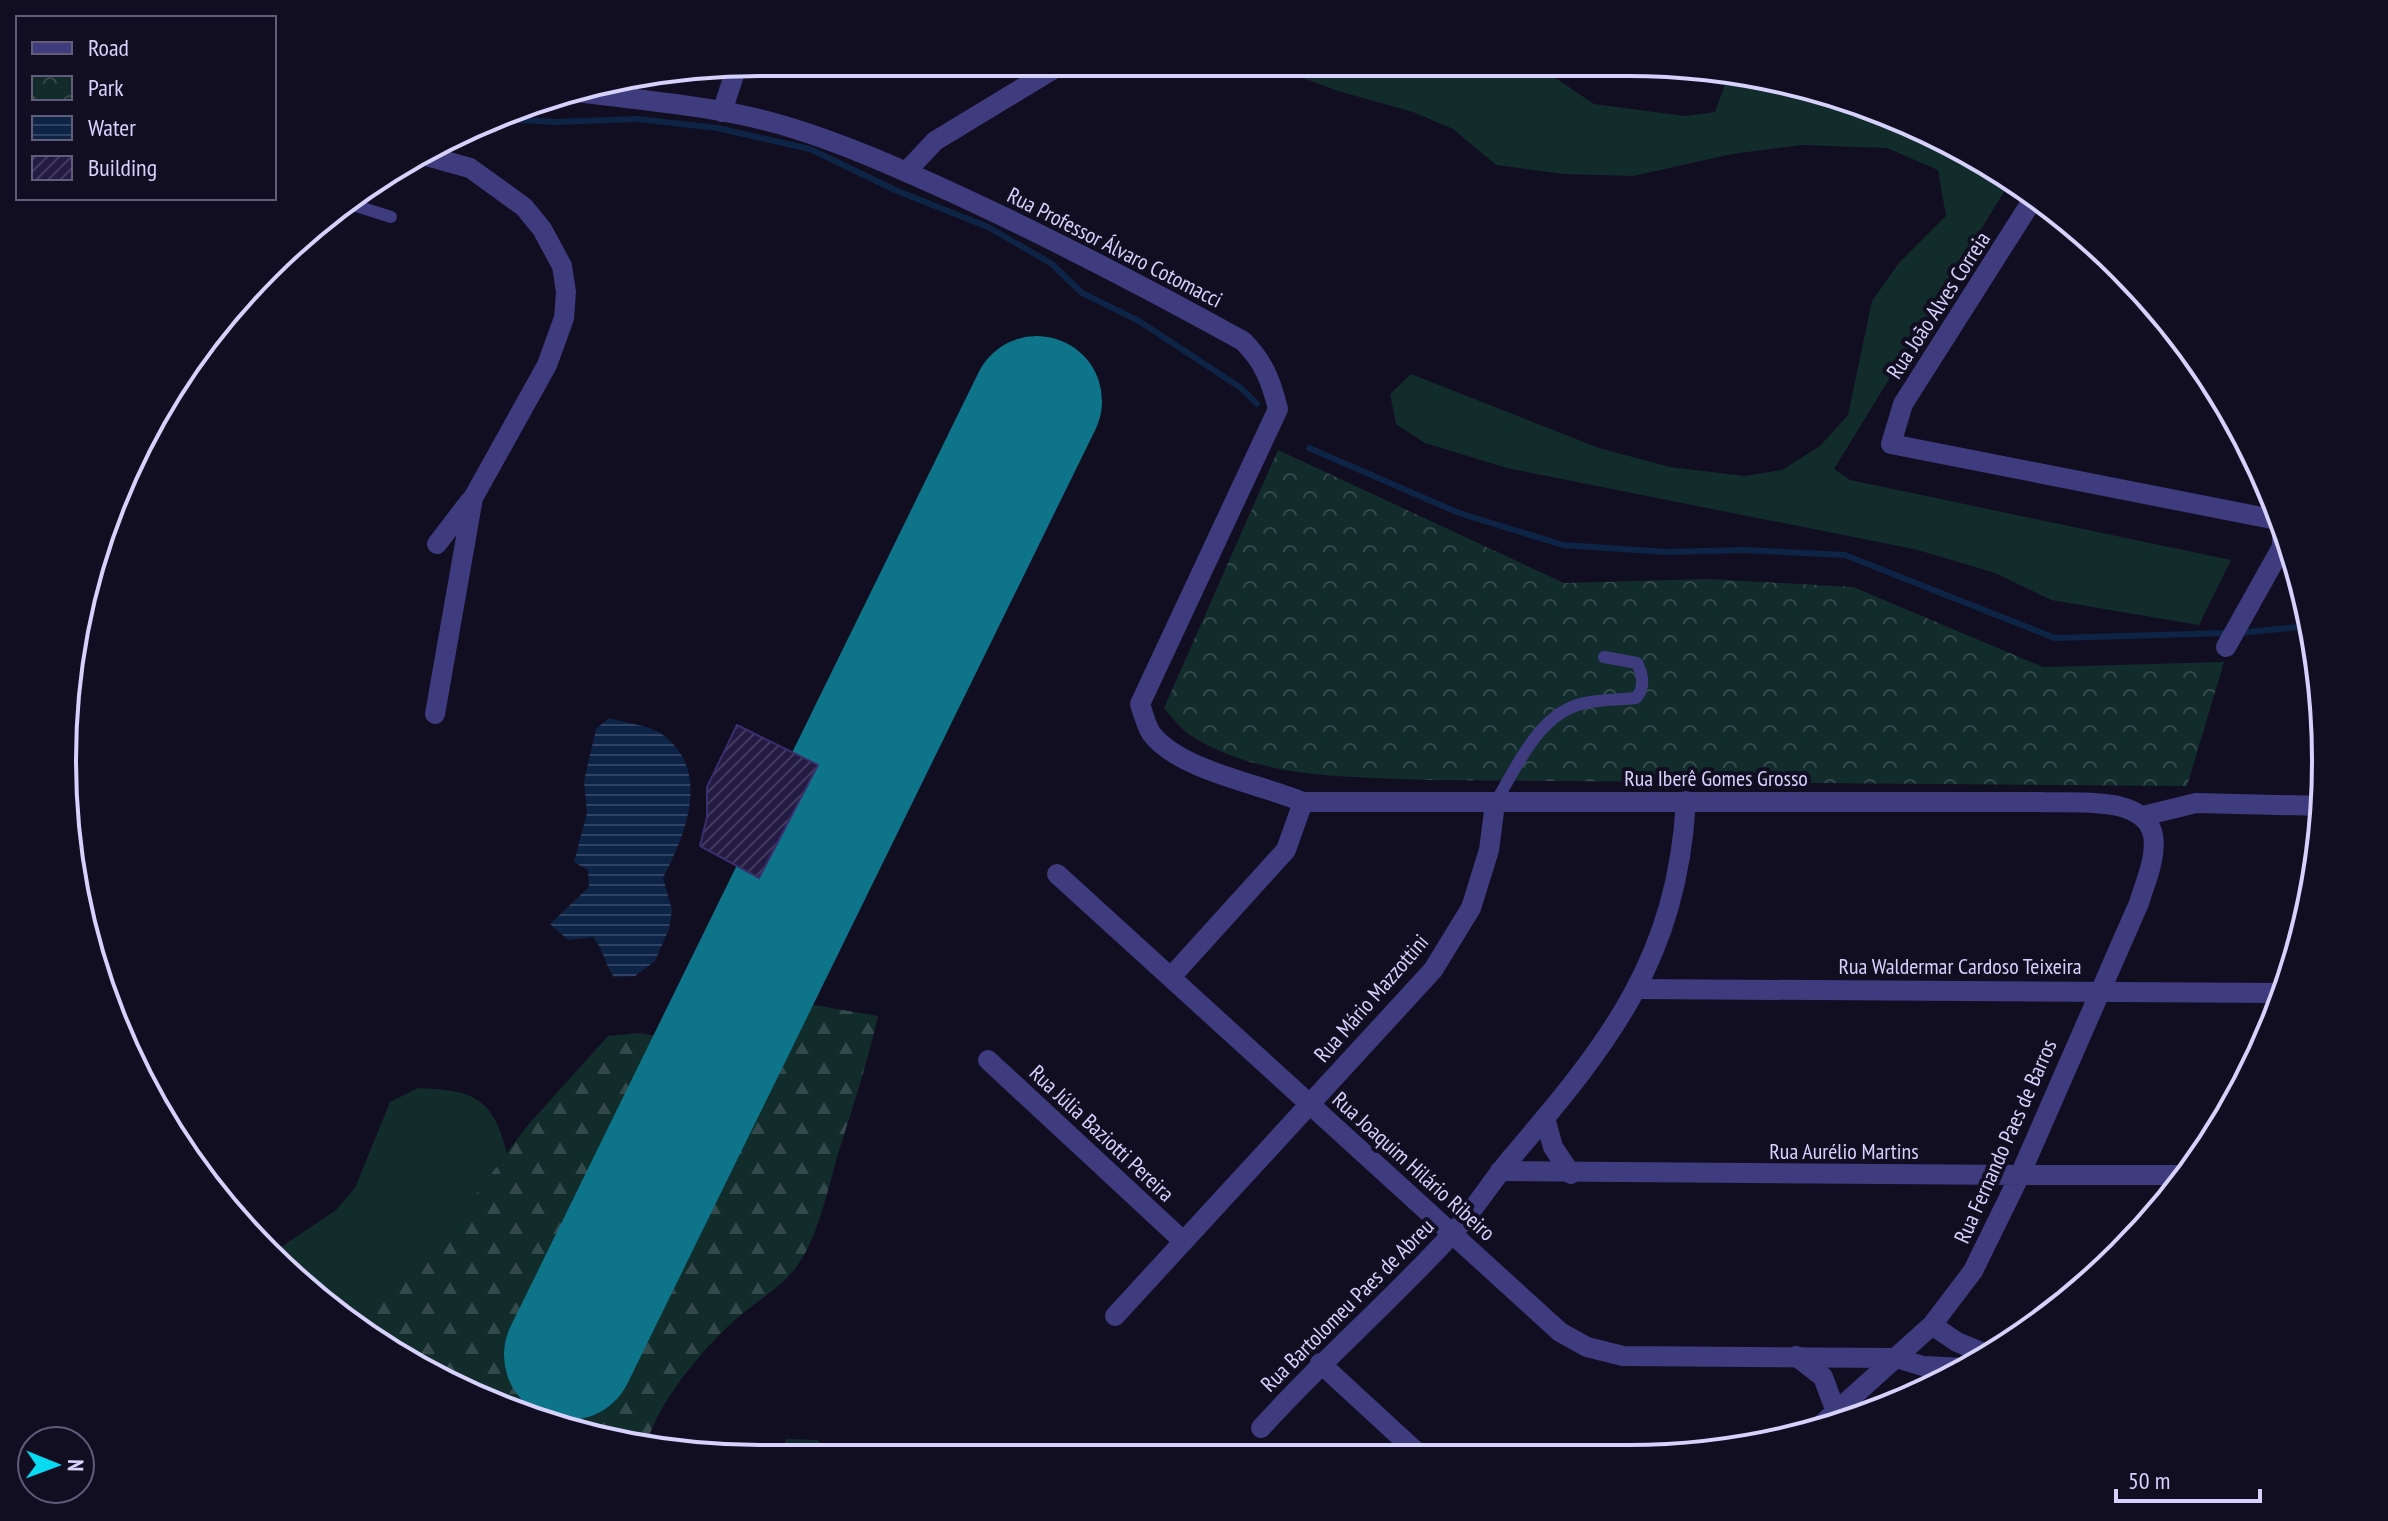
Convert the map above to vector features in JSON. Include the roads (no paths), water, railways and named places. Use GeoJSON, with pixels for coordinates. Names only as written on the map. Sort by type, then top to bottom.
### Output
{"type":"FeatureCollection","features":[{"type":"Feature","properties":{"kind":"street"},"geometry":{"type":"LineString","coordinates":[[906,172],[935,141],[1042,76]]}},
{"type":"Feature","properties":{"kind":"street"},"geometry":{"type":"LineString","coordinates":[[722,112],[734,77]]}},
{"type":"Feature","properties":{"kind":"street","name":"Rua Professor Álvaro Cotomacci"},"geometry":{"type":"LineString","coordinates":[[600,95],[722,112],[781,125],[906,172],[1100,263],[1243,341],[1269,373],[1278,409],[1140,704]]}},
{"type":"Feature","properties":{"kind":"street"},"geometry":{"type":"LineString","coordinates":[[436,159],[470,168],[524,207],[542,229],[562,266],[566,292],[564,318],[547,365],[473,498],[437,544]]}},
{"type":"Feature","properties":{"kind":"street","name":"Rua João Alves Correia"},"geometry":{"type":"LineString","coordinates":[[2029,206],[1903,404],[1891,444],[2267,518]]}},
{"type":"Feature","properties":{"kind":"street"},"geometry":{"type":"LineString","coordinates":[[435,714],[473,498]]}},
{"type":"Feature","properties":{"kind":"street","name":"Rua João Alves Correia"},"geometry":{"type":"LineString","coordinates":[[2226,647],[2279,552]]}},
{"type":"Feature","properties":{"kind":"street","name":"Rua Iberê Gomes Grosso"},"geometry":{"type":"LineString","coordinates":[[1140,704],[1151,733],[1184,758],[1241,783],[1303,802],[2040,802],[2122,807],[2143,816],[2196,803],[2311,806]]}},
{"type":"Feature","properties":{"kind":"street","name":"Rua Bartolomeu Paes de Abreu"},"geometry":{"type":"LineString","coordinates":[[1261,1428],[1320,1363],[1453,1233],[1500,1171],[1581,1077],[1637,989],[1667,916],[1684,844],[1686,801]]}},
{"type":"Feature","properties":{"kind":"street"},"geometry":{"type":"LineString","coordinates":[[1171,977],[1286,850],[1303,802]]}},
{"type":"Feature","properties":{"kind":"street","name":"Rua Mário Mazzottini"},"geometry":{"type":"LineString","coordinates":[[1115,1316],[1433,970],[1471,908],[1489,850],[1495,803]]}},
{"type":"Feature","properties":{"kind":"street","name":"Rua Fernando Paes de Barros"},"geometry":{"type":"LineString","coordinates":[[1836,1412],[1932,1325],[1973,1271],[2020,1175],[2139,903],[2152,858],[2153,835],[2143,816]]}},
{"type":"Feature","properties":{"kind":"street","name":"Rua Joaquim Hilário Ribeiro"},"geometry":{"type":"LineString","coordinates":[[1057,874],[1560,1332],[1587,1347],[1623,1356],[1896,1358],[1923,1366],[1943,1367]]}},
{"type":"Feature","properties":{"kind":"street","name":"Rua Waldermar Cardoso Teixeira"},"geometry":{"type":"LineString","coordinates":[[1637,989],[2271,993]]}},
{"type":"Feature","properties":{"kind":"street","name":"Rua Júlia Baziotti Pereira"},"geometry":{"type":"LineString","coordinates":[[988,1060],[1182,1240]]}},
{"type":"Feature","properties":{"kind":"street"},"geometry":{"type":"LineString","coordinates":[[1545,1118],[1553,1147],[1571,1174]]}},
{"type":"Feature","properties":{"kind":"street","name":"Rua Aurélio Martins"},"geometry":{"type":"LineString","coordinates":[[1500,1171],[1571,1174],[2172,1175]]}},
{"type":"Feature","properties":{"kind":"street"},"geometry":{"type":"LineString","coordinates":[[1932,1325],[1957,1342],[1976,1350]]}},
{"type":"Feature","properties":{"kind":"street"},"geometry":{"type":"LineString","coordinates":[[1796,1356],[1823,1377],[1836,1412]]}},
{"type":"Feature","properties":{"kind":"street"},"geometry":{"type":"LineString","coordinates":[[1320,1363],[1409,1445]]}},
{"type":"Feature","properties":{"kind":"lane"},"geometry":{"type":"LineString","coordinates":[[358,207],[391,217]]}},
{"type":"Feature","properties":{"kind":"lane","name":"Rua Mário Mazzottini"},"geometry":{"type":"LineString","coordinates":[[1495,803],[1536,736],[1556,715],[1583,703],[1636,698],[1642,691],[1642,672],[1637,663],[1604,657]]}},
{"type":"Feature","properties":{"kind":"water"},"geometry":{"type":"Polygon","coordinates":[[[609,718],[663,735],[678,750],[687,767],[690,785],[686,824],[663,878],[672,910],[669,929],[655,961],[635,976],[614,977],[593,937],[568,940],[550,924],[589,887],[588,870],[574,862],[587,813],[584,781],[596,729],[609,718]]]}},
{"type":"Feature","properties":{"kind":"waterway"},"geometry":{"type":"LineString","coordinates":[[519,120],[637,119],[717,128],[810,149],[895,190],[988,227],[1052,264],[1082,293],[1139,321],[1241,388],[1257,404]]}},
{"type":"Feature","properties":{"kind":"waterway"},"geometry":{"type":"LineString","coordinates":[[1309,448],[1459,513],[1563,545],[1667,552],[1744,550],[1845,555],[2055,638],[2227,633]]}},
{"type":"Feature","properties":{"kind":"waterway"},"geometry":{"type":"LineString","coordinates":[[2238,633],[2299,627]]}}]}
